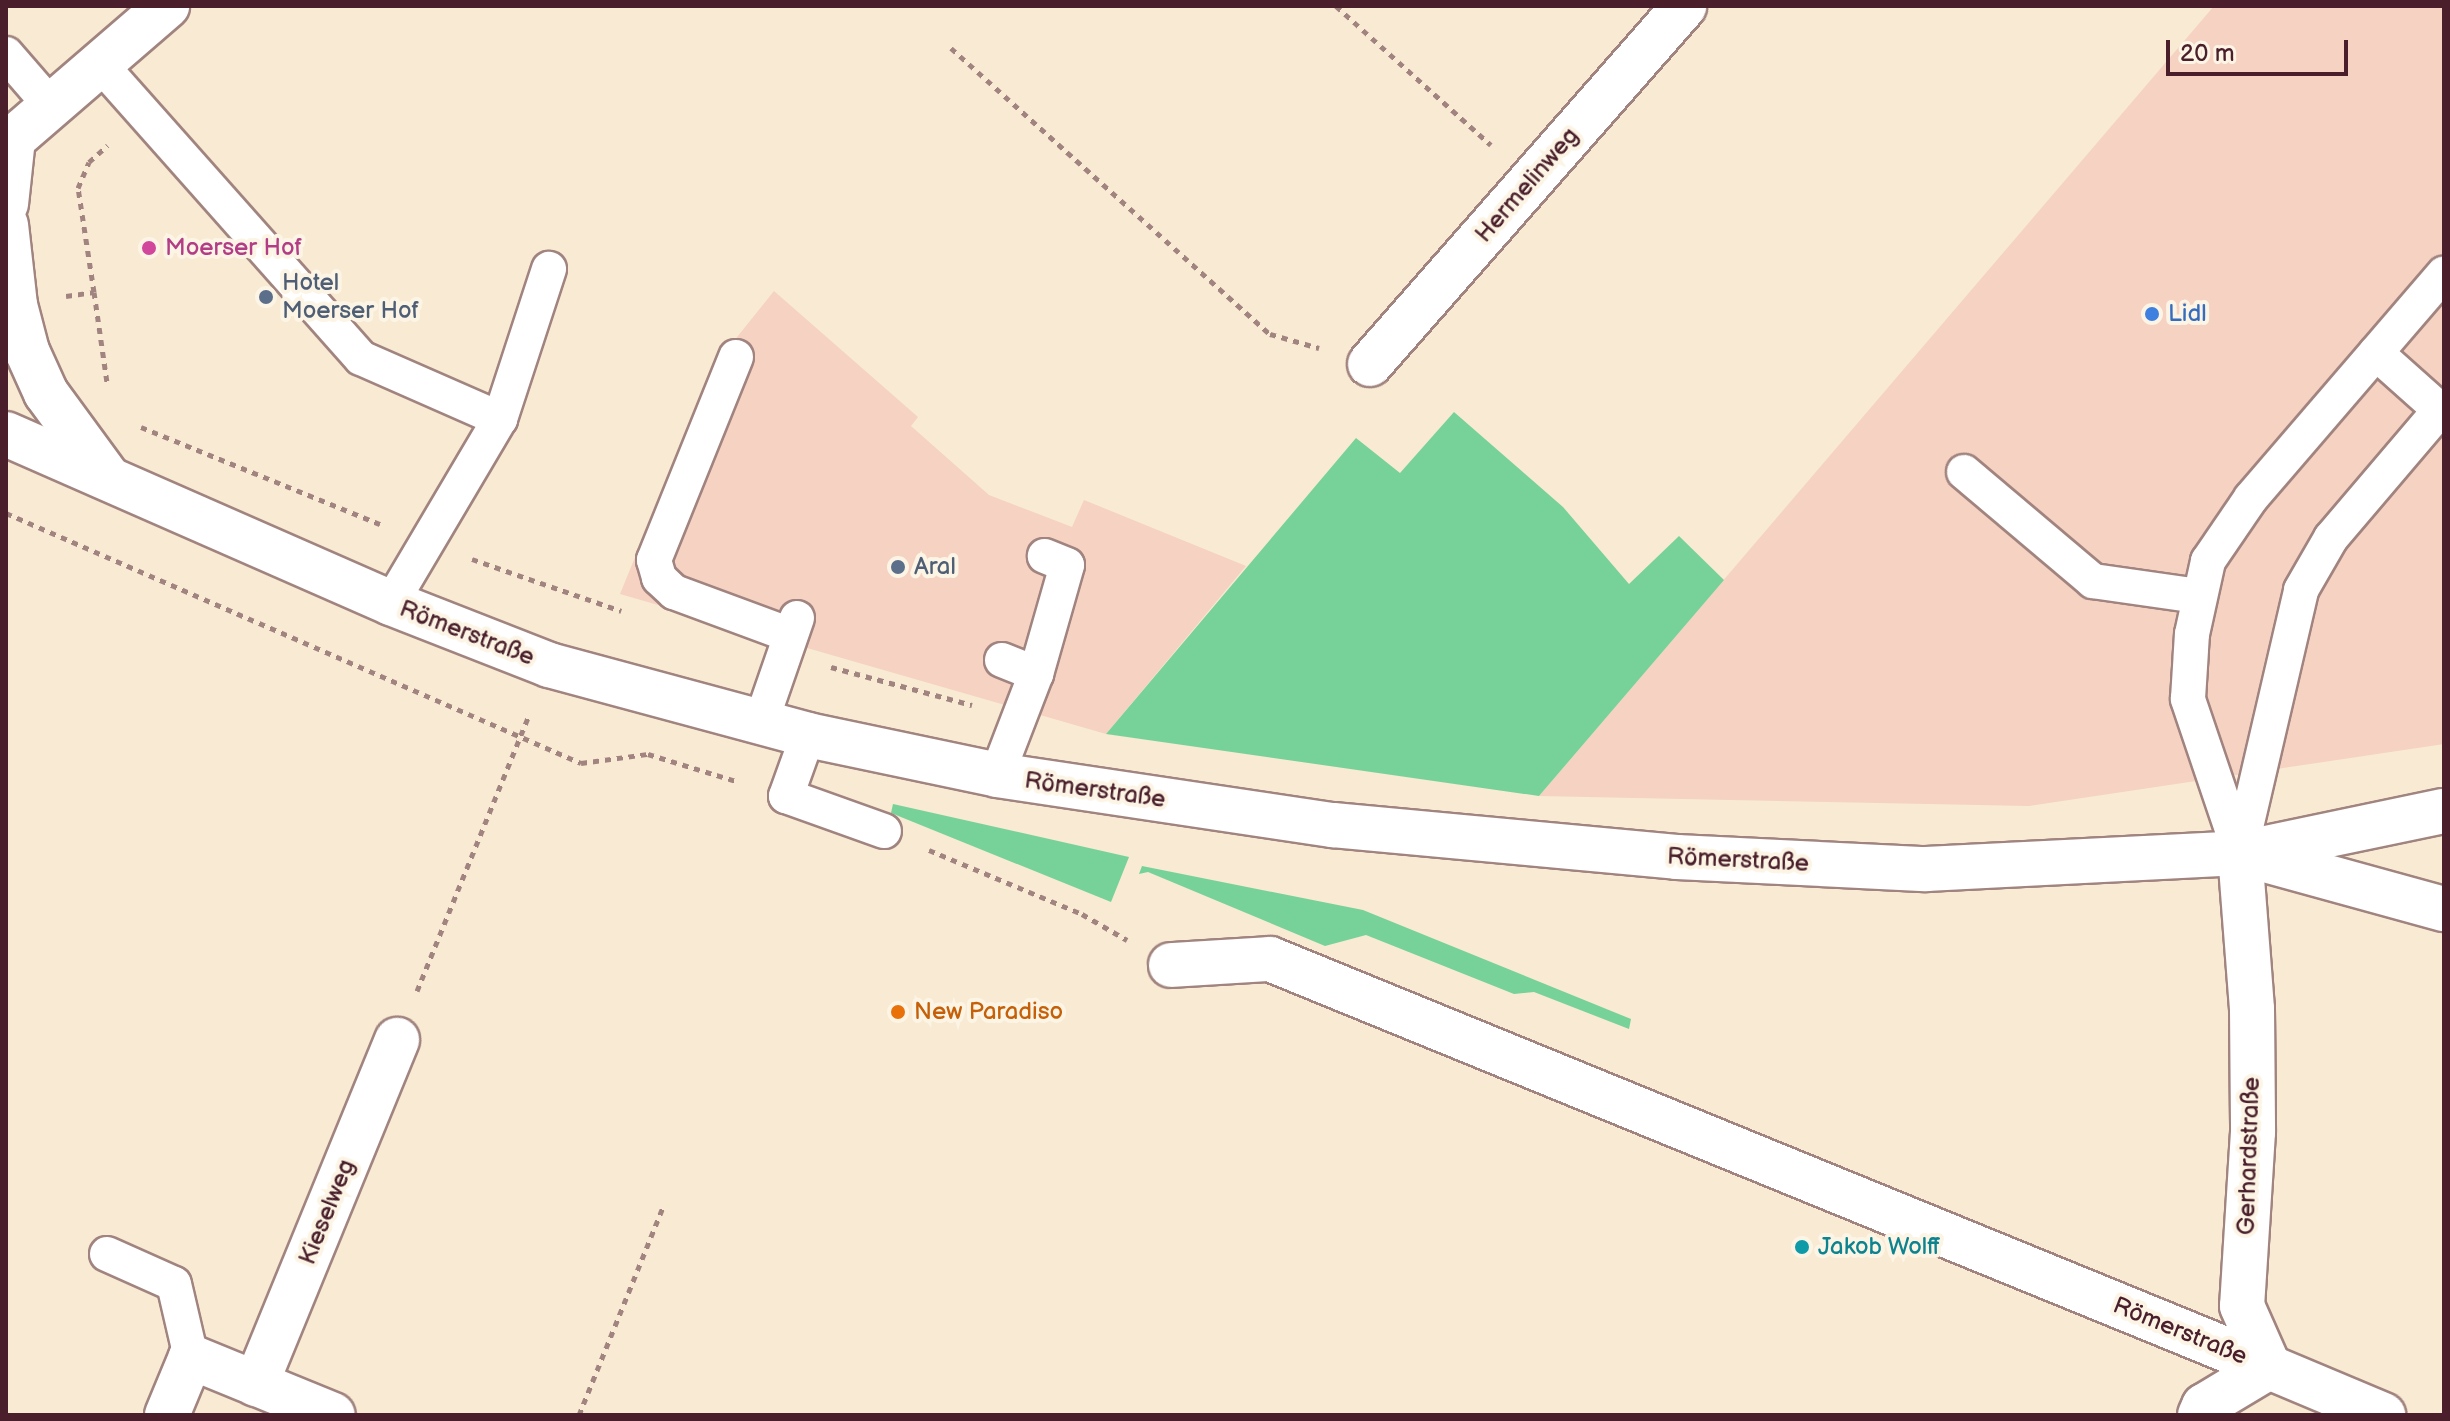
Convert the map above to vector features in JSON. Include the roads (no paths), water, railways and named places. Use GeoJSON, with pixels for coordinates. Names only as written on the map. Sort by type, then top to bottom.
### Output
{"type":"FeatureCollection","features":[{"type":"Feature","properties":{"kind":"main road"},"geometry":{"type":"LineString","coordinates":[[6,204],[10,142],[167,6]]}},
{"type":"Feature","properties":{"kind":"main road","name":"Hermelinweg"},"geometry":{"type":"LineString","coordinates":[[1370,364],[1684,6]]}},
{"type":"Feature","properties":{"kind":"main road"},"geometry":{"type":"LineString","coordinates":[[6,225],[15,305],[27,351],[46,393],[107,477]]}},
{"type":"Feature","properties":{"kind":"main road","name":"Römerstraße"},"geometry":{"type":"LineString","coordinates":[[6,434],[391,603],[549,665],[808,735],[997,775],[1333,825],[1677,857],[1926,869],[2240,853]]}},
{"type":"Feature","properties":{"kind":"main road"},"geometry":{"type":"LineString","coordinates":[[2240,853],[2444,811]]}},
{"type":"Feature","properties":{"kind":"main road"},"geometry":{"type":"LineString","coordinates":[[2240,853],[2444,909]]}},
{"type":"Feature","properties":{"kind":"main road","name":"Gerhardstraße"},"geometry":{"type":"LineString","coordinates":[[2240,853],[2253,1117],[2242,1306],[2269,1367]]}},
{"type":"Feature","properties":{"kind":"main road","name":"Römerstraße"},"geometry":{"type":"LineString","coordinates":[[1171,965],[1270,959],[2383,1415]]}},
{"type":"Feature","properties":{"kind":"main road","name":"Kieselweg"},"geometry":{"type":"LineString","coordinates":[[256,1384],[397,1040]]}},
{"type":"Feature","properties":{"kind":"main road"},"geometry":{"type":"LineString","coordinates":[[167,1415],[191,1357],[333,1415]]}},
{"type":"Feature","properties":{"kind":"main road"},"geometry":{"type":"LineString","coordinates":[[2200,1415],[2204,1406],[2269,1367]]}},
{"type":"Feature","properties":{"kind":"lane"},"geometry":{"type":"LineString","coordinates":[[6,54],[51,106]]}},
{"type":"Feature","properties":{"kind":"lane"},"geometry":{"type":"LineString","coordinates":[[100,64],[361,358],[500,419]]}},
{"type":"Feature","properties":{"kind":"lane"},"geometry":{"type":"LineString","coordinates":[[391,603],[500,419],[549,269]]}},
{"type":"Feature","properties":{"kind":"lane"},"geometry":{"type":"LineString","coordinates":[[2240,853],[2188,699],[2198,596],[2208,561],[2225,530],[2444,274]]}},
{"type":"Feature","properties":{"kind":"lane"},"geometry":{"type":"LineString","coordinates":[[2240,853],[2301,590],[2331,538],[2440,410],[2376,353]]}},
{"type":"Feature","properties":{"kind":"lane"},"geometry":{"type":"LineString","coordinates":[[736,357],[654,560],[659,578],[674,592],[790,636],[761,722]]}},
{"type":"Feature","properties":{"kind":"lane"},"geometry":{"type":"LineString","coordinates":[[1964,472],[2093,581],[2198,596]]}},
{"type":"Feature","properties":{"kind":"lane"},"geometry":{"type":"LineString","coordinates":[[997,775],[1036,674],[1067,565],[1045,556]]}},
{"type":"Feature","properties":{"kind":"lane"},"geometry":{"type":"LineString","coordinates":[[1002,660],[1036,674]]}},
{"type":"Feature","properties":{"kind":"lane"},"geometry":{"type":"LineString","coordinates":[[808,735],[786,796],[884,831]]}},
{"type":"Feature","properties":{"kind":"lane"},"geometry":{"type":"LineString","coordinates":[[107,1254],[174,1284],[191,1357]]}},
{"type":"Feature","properties":{"kind":"place","name":"Moerser Hof"},"geometry":{"type":"Point","coordinates":[149,248]}},
{"type":"Feature","properties":{"kind":"place","name":"Hotel Moerser Hof"},"geometry":{"type":"Point","coordinates":[266,297]}},
{"type":"Feature","properties":{"kind":"place","name":"Lidl"},"geometry":{"type":"Point","coordinates":[2152,314]}},
{"type":"Feature","properties":{"kind":"place","name":"Aral"},"geometry":{"type":"Point","coordinates":[898,567]}},
{"type":"Feature","properties":{"kind":"place","name":"New Paradiso"},"geometry":{"type":"Point","coordinates":[898,1012]}},
{"type":"Feature","properties":{"kind":"place","name":"Jakob Wolff"},"geometry":{"type":"Point","coordinates":[1802,1247]}}]}
